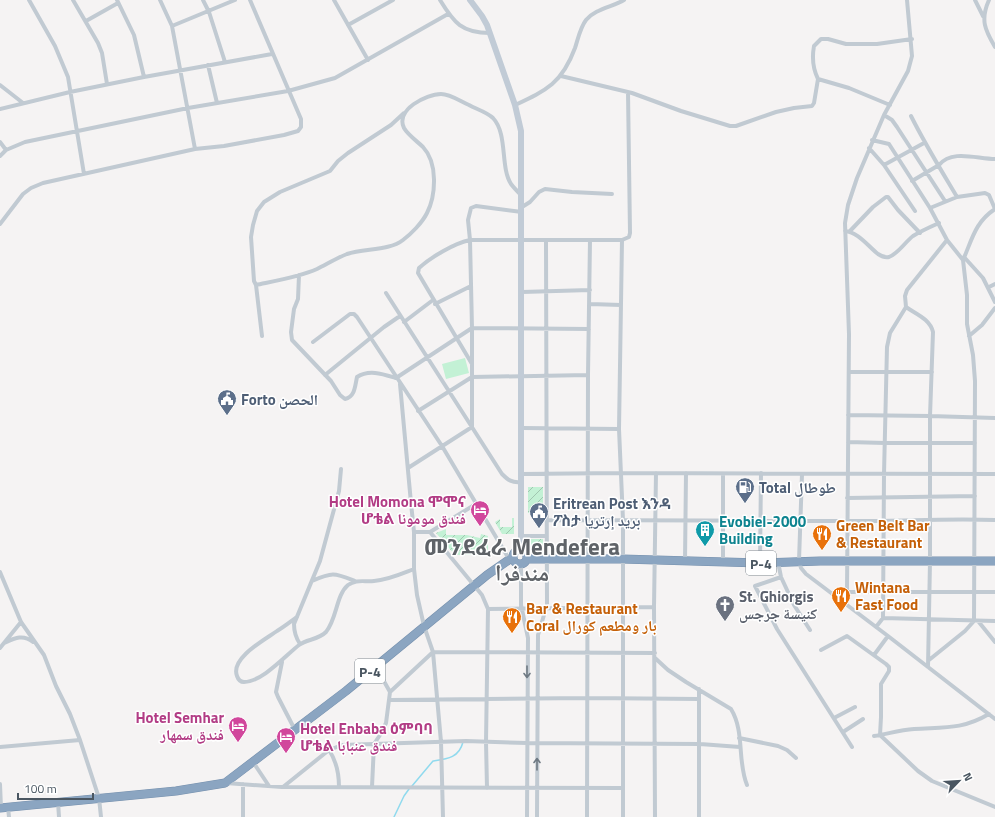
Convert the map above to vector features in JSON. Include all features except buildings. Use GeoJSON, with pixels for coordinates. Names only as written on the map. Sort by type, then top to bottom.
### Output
{"type":"FeatureCollection","features":[{"type":"Feature","properties":{"kind":"highway","name":"P-4"},"geometry":{"type":"LineString","coordinates":[[3,807],[176,790],[225,783],[376,666],[474,585],[511,558],[516,551],[521,550]]}},
{"type":"Feature","properties":{"kind":"highway"},"geometry":{"type":"LineString","coordinates":[[511,558],[516,563],[524,562],[526,552],[521,550]]}},
{"type":"Feature","properties":{"kind":"highway","name":"P-4"},"geometry":{"type":"LineString","coordinates":[[524,562],[588,559],[760,563],[799,561],[995,561]]}},
{"type":"Feature","properties":{"kind":"main road"},"geometry":{"type":"LineString","coordinates":[[470,0],[482,16],[490,33],[515,105],[522,131],[521,550]]}},
{"type":"Feature","properties":{"kind":"street"},"geometry":{"type":"LineString","coordinates":[[30,0],[62,62],[68,77],[84,174]]}},
{"type":"Feature","properties":{"kind":"street"},"geometry":{"type":"LineString","coordinates":[[73,0],[86,21],[102,53],[107,84]]}},
{"type":"Feature","properties":{"kind":"street"},"geometry":{"type":"LineString","coordinates":[[160,0],[172,26],[195,150]]}},
{"type":"Feature","properties":{"kind":"street"},"geometry":{"type":"LineString","coordinates":[[203,0],[209,12],[225,62]]}},
{"type":"Feature","properties":{"kind":"street"},"geometry":{"type":"LineString","coordinates":[[172,26],[235,0]]}},
{"type":"Feature","properties":{"kind":"street"},"geometry":{"type":"LineString","coordinates":[[0,224],[23,194],[31,188],[56,180],[195,150],[284,135],[298,131],[301,127],[300,119],[250,0]]}},
{"type":"Feature","properties":{"kind":"street"},"geometry":{"type":"LineString","coordinates":[[334,0],[368,60]]}},
{"type":"Feature","properties":{"kind":"street"},"geometry":{"type":"LineString","coordinates":[[348,25],[393,0]]}},
{"type":"Feature","properties":{"kind":"street"},"geometry":{"type":"LineString","coordinates":[[440,0],[448,14],[467,30],[477,33],[490,33]]}},
{"type":"Feature","properties":{"kind":"street"},"geometry":{"type":"LineString","coordinates":[[515,105],[550,87],[561,76],[570,62],[581,30],[587,20],[594,13],[624,0]]}},
{"type":"Feature","properties":{"kind":"street"},"geometry":{"type":"LineString","coordinates":[[847,592],[849,320],[845,231],[848,205],[856,178],[884,115],[908,71],[912,56],[912,39],[907,0]]}},
{"type":"Feature","properties":{"kind":"street"},"geometry":{"type":"LineString","coordinates":[[975,0],[983,16],[988,35],[995,47]]}},
{"type":"Feature","properties":{"kind":"street"},"geometry":{"type":"LineString","coordinates":[[983,16],[989,0]]}},
{"type":"Feature","properties":{"kind":"street"},"geometry":{"type":"LineString","coordinates":[[86,21],[118,1],[134,35],[144,77]]}},
{"type":"Feature","properties":{"kind":"street"},"geometry":{"type":"LineString","coordinates":[[0,156],[6,150],[25,142],[188,108],[288,91],[335,78],[448,14]]}},
{"type":"Feature","properties":{"kind":"street"},"geometry":{"type":"LineString","coordinates":[[561,76],[628,92],[694,115],[730,126],[736,126],[776,112],[812,106],[814,103],[818,79],[814,66],[813,53],[814,46],[821,39],[828,39],[846,44],[877,44],[912,39]]}},
{"type":"Feature","properties":{"kind":"street"},"geometry":{"type":"LineString","coordinates":[[0,109],[70,92],[181,69],[272,54]]}},
{"type":"Feature","properties":{"kind":"street"},"geometry":{"type":"LineString","coordinates":[[208,64],[217,103]]}},
{"type":"Feature","properties":{"kind":"street"},"geometry":{"type":"LineString","coordinates":[[818,79],[849,88],[890,105]]}},
{"type":"Feature","properties":{"kind":"street"},"geometry":{"type":"LineString","coordinates":[[0,85],[23,103]]}},
{"type":"Feature","properties":{"kind":"street"},"geometry":{"type":"LineString","coordinates":[[472,364],[434,302],[418,273],[419,268],[450,248],[464,241],[470,240],[622,240],[629,237],[628,92]]}},
{"type":"Feature","properties":{"kind":"street"},"geometry":{"type":"LineString","coordinates":[[262,336],[256,285],[254,281],[251,237],[257,211],[264,202],[280,192],[330,171],[338,161],[348,153],[391,125],[412,106],[425,99],[440,94],[450,96],[492,117],[497,124],[502,141],[510,183],[522,195]]}},
{"type":"Feature","properties":{"kind":"street"},"geometry":{"type":"LineString","coordinates":[[256,285],[316,270],[347,254],[390,246],[402,241],[413,231],[426,213],[434,189],[434,167],[425,149],[404,129],[402,120],[406,112]]}},
{"type":"Feature","properties":{"kind":"street"},"geometry":{"type":"LineString","coordinates":[[884,115],[892,120],[898,127],[944,201]]}},
{"type":"Feature","properties":{"kind":"street"},"geometry":{"type":"LineString","coordinates":[[911,116],[924,143],[939,165],[957,197]]}},
{"type":"Feature","properties":{"kind":"street"},"geometry":{"type":"LineString","coordinates":[[872,140],[889,144],[930,208],[947,240],[978,271],[989,287],[995,302]]}},
{"type":"Feature","properties":{"kind":"street"},"geometry":{"type":"LineString","coordinates":[[0,142],[6,150]]}},
{"type":"Feature","properties":{"kind":"street"},"geometry":{"type":"LineString","coordinates":[[884,165],[924,143]]}},
{"type":"Feature","properties":{"kind":"street"},"geometry":{"type":"LineString","coordinates":[[869,148],[884,165],[915,211]]}},
{"type":"Feature","properties":{"kind":"street"},"geometry":{"type":"LineString","coordinates":[[912,181],[939,165],[947,158],[961,156],[995,159]]}},
{"type":"Feature","properties":{"kind":"street"},"geometry":{"type":"LineString","coordinates":[[472,427],[472,286],[468,220],[471,208],[476,206],[522,209],[539,192],[545,189],[612,194]]}},
{"type":"Feature","properties":{"kind":"street"},"geometry":{"type":"LineString","coordinates":[[930,208],[944,201],[957,197],[987,194],[995,210],[984,217],[977,226],[964,258],[968,295],[967,324],[975,381],[974,592],[976,621],[995,642]]}},
{"type":"Feature","properties":{"kind":"street"},"geometry":{"type":"LineString","coordinates":[[850,231],[873,207],[888,197],[920,233]]}},
{"type":"Feature","properties":{"kind":"street"},"geometry":{"type":"LineString","coordinates":[[845,231],[850,231],[881,256],[888,258],[908,240],[938,223]]}},
{"type":"Feature","properties":{"kind":"street"},"geometry":{"type":"LineString","coordinates":[[537,817],[538,635],[546,608],[547,560],[546,240]]}},
{"type":"Feature","properties":{"kind":"street"},"geometry":{"type":"LineString","coordinates":[[587,817],[589,473],[588,375],[590,240]]}},
{"type":"Feature","properties":{"kind":"street"},"geometry":{"type":"LineString","coordinates":[[622,240],[619,429],[623,520],[623,817]]}},
{"type":"Feature","properties":{"kind":"street"},"geometry":{"type":"LineString","coordinates":[[876,627],[883,618],[887,347],[890,333],[906,307],[906,296],[908,290],[947,240]]}},
{"type":"Feature","properties":{"kind":"street"},"geometry":{"type":"LineString","coordinates":[[299,274],[298,299],[294,309],[291,332],[292,340],[325,375],[340,395],[345,399],[350,398],[356,378],[363,373],[383,374],[396,378]]}},
{"type":"Feature","properties":{"kind":"street"},"geometry":{"type":"LineString","coordinates":[[989,287],[995,284]]}},
{"type":"Feature","properties":{"kind":"street"},"geometry":{"type":"LineString","coordinates":[[404,322],[434,302],[472,286]]}},
{"type":"Feature","properties":{"kind":"street"},"geometry":{"type":"LineString","coordinates":[[522,292],[546,290],[590,290]]}},
{"type":"Feature","properties":{"kind":"street"},"geometry":{"type":"LineString","coordinates":[[386,292],[502,474],[508,480],[515,483],[521,482]]}},
{"type":"Feature","properties":{"kind":"street"},"geometry":{"type":"LineString","coordinates":[[590,304],[621,305]]}},
{"type":"Feature","properties":{"kind":"street"},"geometry":{"type":"LineString","coordinates":[[906,307],[926,320],[931,325],[933,332],[929,474],[930,561],[928,667]]}},
{"type":"Feature","properties":{"kind":"street"},"geometry":{"type":"LineString","coordinates":[[969,336],[982,325],[995,308]]}},
{"type":"Feature","properties":{"kind":"street"},"geometry":{"type":"LineString","coordinates":[[313,342],[350,314],[354,314],[442,446],[476,504],[511,558]]}},
{"type":"Feature","properties":{"kind":"street"},"geometry":{"type":"LineString","coordinates":[[325,375],[370,338],[400,316]]}},
{"type":"Feature","properties":{"kind":"street"},"geometry":{"type":"LineString","coordinates":[[396,378],[472,328],[589,329]]}},
{"type":"Feature","properties":{"kind":"street"},"geometry":{"type":"LineString","coordinates":[[849,372],[932,372]]}},
{"type":"Feature","properties":{"kind":"street"},"geometry":{"type":"LineString","coordinates":[[418,411],[472,377],[588,375]]}},
{"type":"Feature","properties":{"kind":"street"},"geometry":{"type":"LineString","coordinates":[[400,384],[414,532],[414,569],[417,595],[424,626],[433,652],[442,757],[442,817]]}},
{"type":"Feature","properties":{"kind":"street"},"geometry":{"type":"LineString","coordinates":[[848,415],[995,418]]}},
{"type":"Feature","properties":{"kind":"street"},"geometry":{"type":"LineString","coordinates":[[408,468],[472,427]]}},
{"type":"Feature","properties":{"kind":"street"},"geometry":{"type":"LineString","coordinates":[[522,428],[619,429]]}},
{"type":"Feature","properties":{"kind":"street"},"geometry":{"type":"LineString","coordinates":[[848,442],[975,443]]}},
{"type":"Feature","properties":{"kind":"street"},"geometry":{"type":"LineString","coordinates":[[300,644],[296,638],[294,630],[297,617],[320,561],[339,491],[341,469]]}},
{"type":"Feature","properties":{"kind":"street"},"geometry":{"type":"LineString","coordinates":[[655,817],[654,608],[656,473]]}},
{"type":"Feature","properties":{"kind":"street"},"geometry":{"type":"LineString","coordinates":[[685,561],[686,473]]}},
{"type":"Feature","properties":{"kind":"street"},"geometry":{"type":"LineString","coordinates":[[760,563],[761,473]]}},
{"type":"Feature","properties":{"kind":"street"},"geometry":{"type":"LineString","coordinates":[[522,474],[995,474]]}},
{"type":"Feature","properties":{"kind":"street"},"geometry":{"type":"LineString","coordinates":[[723,474],[723,562]]}},
{"type":"Feature","properties":{"kind":"street"},"geometry":{"type":"LineString","coordinates":[[802,474],[799,561],[801,568],[806,574],[995,719]]}},
{"type":"Feature","properties":{"kind":"street"},"geometry":{"type":"LineString","coordinates":[[847,498],[975,496]]}},
{"type":"Feature","properties":{"kind":"street"},"geometry":{"type":"LineString","coordinates":[[414,532],[430,532],[476,504]]}},
{"type":"Feature","properties":{"kind":"street"},"geometry":{"type":"LineString","coordinates":[[547,520],[995,520]]}},
{"type":"Feature","properties":{"kind":"street"},"geometry":{"type":"LineString","coordinates":[[430,532],[482,595],[488,609],[486,742],[487,788]]}},
{"type":"Feature","properties":{"kind":"street"},"geometry":{"type":"LineString","coordinates":[[521,536],[547,536]]}},
{"type":"Feature","properties":{"kind":"street"},"geometry":{"type":"LineString","coordinates":[[524,562],[522,609],[528,638],[527,817]]}},
{"type":"Feature","properties":{"kind":"street"},"geometry":{"type":"LineString","coordinates":[[778,562],[781,577],[794,605],[810,630]]}},
{"type":"Feature","properties":{"kind":"street"},"geometry":{"type":"LineString","coordinates":[[312,581],[330,574],[337,574],[355,581],[384,580],[414,569]]}},
{"type":"Feature","properties":{"kind":"street"},"geometry":{"type":"LineString","coordinates":[[0,572],[21,622],[40,648],[70,714],[99,798],[101,817]]}},
{"type":"Feature","properties":{"kind":"street"},"geometry":{"type":"LineString","coordinates":[[781,577],[755,586],[777,629],[852,747]]}},
{"type":"Feature","properties":{"kind":"street"},"geometry":{"type":"LineString","coordinates":[[297,617],[248,651],[236,670],[236,675],[238,678],[243,682],[258,677],[282,661],[300,644],[317,639],[326,632],[333,620],[340,598],[346,586],[355,581]]}},
{"type":"Feature","properties":{"kind":"street"},"geometry":{"type":"LineString","coordinates":[[839,599],[847,592],[995,592]]}},
{"type":"Feature","properties":{"kind":"street"},"geometry":{"type":"LineString","coordinates":[[488,609],[654,608]]}},
{"type":"Feature","properties":{"kind":"street"},"geometry":{"type":"LineString","coordinates":[[883,618],[995,621]]}},
{"type":"Feature","properties":{"kind":"street"},"geometry":{"type":"LineString","coordinates":[[929,660],[976,621]]}},
{"type":"Feature","properties":{"kind":"street"},"geometry":{"type":"LineString","coordinates":[[0,648],[21,622]]}},
{"type":"Feature","properties":{"kind":"street"},"geometry":{"type":"LineString","coordinates":[[821,650],[847,636],[886,664],[889,667],[889,671],[881,684],[880,735],[918,771],[932,781],[995,807]]}},
{"type":"Feature","properties":{"kind":"street"},"geometry":{"type":"LineString","coordinates":[[874,655],[888,636]]}},
{"type":"Feature","properties":{"kind":"street"},"geometry":{"type":"LineString","coordinates":[[4,643],[15,638],[24,637],[40,648]]}},
{"type":"Feature","properties":{"kind":"street"},"geometry":{"type":"LineString","coordinates":[[390,692],[433,652],[655,653]]}},
{"type":"Feature","properties":{"kind":"street"},"geometry":{"type":"LineString","coordinates":[[655,658],[674,674],[731,709],[734,714],[739,738],[742,768],[747,785]]}},
{"type":"Feature","properties":{"kind":"street"},"geometry":{"type":"LineString","coordinates":[[282,661],[276,692],[295,730]]}},
{"type":"Feature","properties":{"kind":"street"},"geometry":{"type":"LineString","coordinates":[[372,787],[374,744],[380,736],[386,723],[390,700],[390,692],[376,666]]}},
{"type":"Feature","properties":{"kind":"street"},"geometry":{"type":"LineString","coordinates":[[699,689],[699,817]]}},
{"type":"Feature","properties":{"kind":"street"},"geometry":{"type":"LineString","coordinates":[[390,700],[527,698],[699,699]]}},
{"type":"Feature","properties":{"kind":"street"},"geometry":{"type":"LineString","coordinates":[[834,718],[855,706]]}},
{"type":"Feature","properties":{"kind":"street"},"geometry":{"type":"LineString","coordinates":[[874,736],[912,729],[960,726],[979,720],[989,714]]}},
{"type":"Feature","properties":{"kind":"street"},"geometry":{"type":"LineString","coordinates":[[843,732],[863,719]]}},
{"type":"Feature","properties":{"kind":"street"},"geometry":{"type":"LineString","coordinates":[[739,738],[778,746],[787,750],[796,758]]}},
{"type":"Feature","properties":{"kind":"street"},"geometry":{"type":"LineString","coordinates":[[0,747],[80,740]]}},
{"type":"Feature","properties":{"kind":"street"},"geometry":{"type":"LineString","coordinates":[[282,787],[329,750],[342,745],[486,742],[654,743],[740,747]]}},
{"type":"Feature","properties":{"kind":"street"},"geometry":{"type":"LineString","coordinates":[[329,750],[334,757],[337,766],[339,787]]}},
{"type":"Feature","properties":{"kind":"street"},"geometry":{"type":"LineString","coordinates":[[253,762],[269,786]]}},
{"type":"Feature","properties":{"kind":"street"},"geometry":{"type":"LineString","coordinates":[[225,783],[282,787],[623,788]]}},
{"type":"Feature","properties":{"kind":"street"},"geometry":{"type":"LineString","coordinates":[[0,784],[3,807],[9,817]]}},
{"type":"Feature","properties":{"kind":"street"},"geometry":{"type":"LineString","coordinates":[[243,784],[243,817]]}},
{"type":"Feature","properties":{"kind":"street"},"geometry":{"type":"LineString","coordinates":[[58,802],[59,817]]}},
{"type":"Feature","properties":{"kind":"green space"},"geometry":{"type":"Polygon","coordinates":[[[465,358],[469,373],[446,379],[442,364],[465,358]]]}},
{"type":"Feature","properties":{"kind":"green space"},"geometry":{"type":"Polygon","coordinates":[[[528,487],[543,487],[543,513],[528,513],[528,487]]]}},
{"type":"Feature","properties":{"kind":"green space"},"geometry":{"type":"Polygon","coordinates":[[[512,518],[514,518],[514,534],[502,534],[495,522],[500,519],[500,527],[512,527],[512,518]]]}},
{"type":"Feature","properties":{"kind":"green space"},"geometry":{"type":"Polygon","coordinates":[[[446,529],[446,535],[467,535],[480,538],[481,534],[488,536],[488,555],[455,555],[436,533],[446,529]]]}},
{"type":"Feature","properties":{"kind":"green space"},"geometry":{"type":"Polygon","coordinates":[[[531,539],[543,539],[543,553],[534,553],[528,549],[527,544],[531,539]]]}},
{"type":"Feature","properties":{"kind":"waterway"},"geometry":{"type":"LineString","coordinates":[[412,786],[433,761],[452,757],[459,751],[463,742]]}},
{"type":"Feature","properties":{"kind":"waterway"},"geometry":{"type":"LineString","coordinates":[[394,817],[409,789]]}},
{"type":"Feature","properties":{"kind":"place","name":"Forto الحصن"},"geometry":{"type":"Point","coordinates":[227,416]}},
{"type":"Feature","properties":{"kind":"place","name":"Total طوطال"},"geometry":{"type":"Point","coordinates":[745,504]}},
{"type":"Feature","properties":{"kind":"place","name":"Hotel Momona ሞሞና ሆቴል فندق مومونا"},"geometry":{"type":"Point","coordinates":[480,527]}},
{"type":"Feature","properties":{"kind":"place","name":"Eritrean Post እንዳ ፖስታ بريد إرتريا"},"geometry":{"type":"Point","coordinates":[539,529]}},
{"type":"Feature","properties":{"kind":"place","name":"Evobiel-2000 Building"},"geometry":{"type":"Point","coordinates":[705,547]}},
{"type":"Feature","properties":{"kind":"place","name":"Green Belt Bar & Restaurant"},"geometry":{"type":"Point","coordinates":[822,551]}},
{"type":"Feature","properties":{"kind":"place","name":"Wintana Fast Food"},"geometry":{"type":"Point","coordinates":[841,613]}},
{"type":"Feature","properties":{"kind":"place","name":"St. Ghiorgis كنيسة جرجس"},"geometry":{"type":"Point","coordinates":[725,622]}},
{"type":"Feature","properties":{"kind":"place","name":"Bar & Restaurant Coral بار ومطعم كورال"},"geometry":{"type":"Point","coordinates":[512,634]}},
{"type":"Feature","properties":{"kind":"place","name":"Hotel Semhar فندق سمهار"},"geometry":{"type":"Point","coordinates":[238,743]}},
{"type":"Feature","properties":{"kind":"place","name":"Hotel Enbaba ዕምባባ ሆቴል فندق عنبابا"},"geometry":{"type":"Point","coordinates":[286,754]}},
{"type":"Feature","properties":{"kind":"district","name":"መንደፈራ Mendefera مندفرا"},"geometry":{"type":"Point","coordinates":[522,559]}}]}
